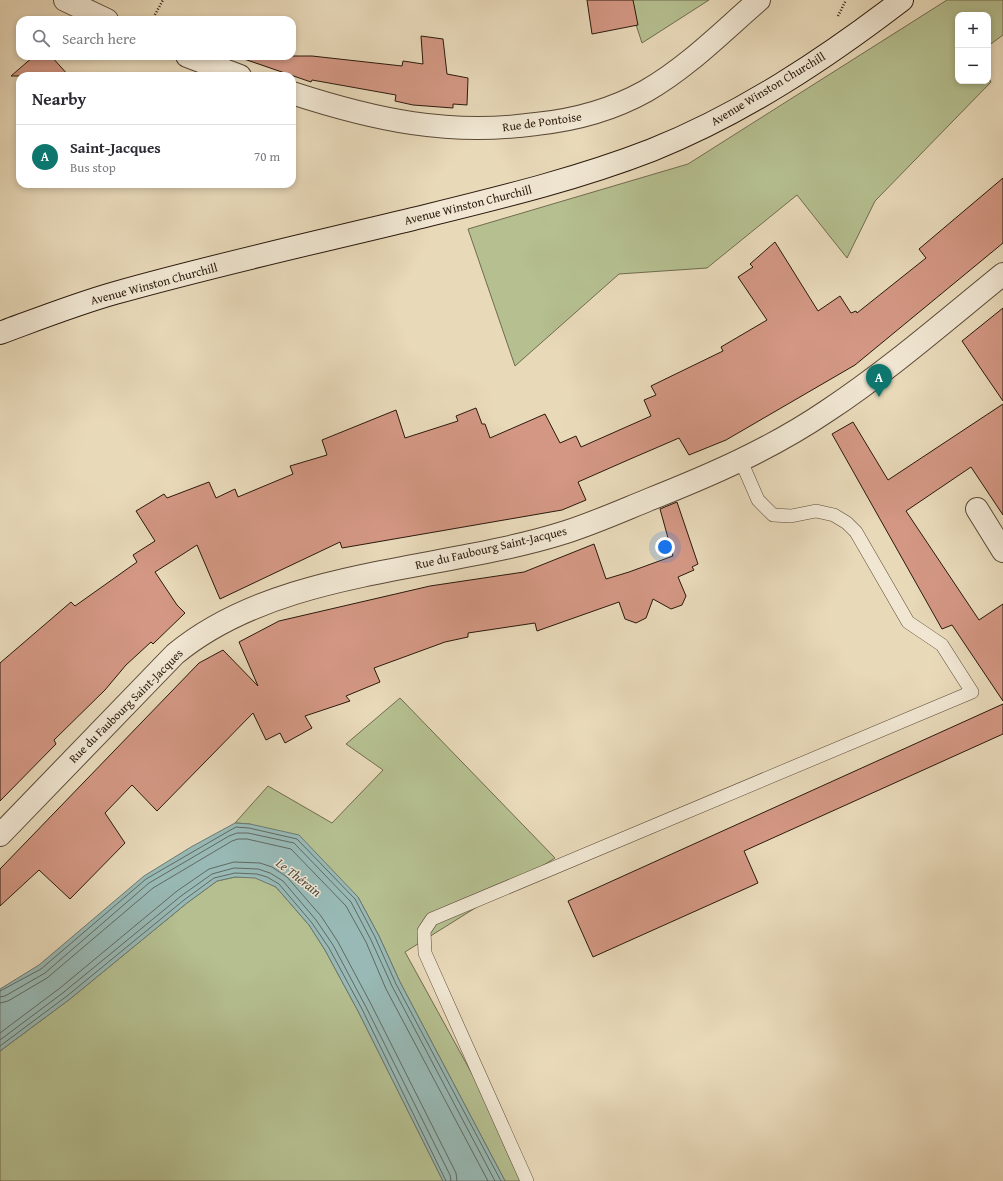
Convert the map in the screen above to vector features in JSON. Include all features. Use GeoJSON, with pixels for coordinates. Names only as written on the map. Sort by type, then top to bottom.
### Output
{"type":"FeatureCollection","features":[{"type":"Feature","properties":{"kind":"street"},"geometry":{"type":"LineString","coordinates":[[65,0],[99,16]]}},
{"type":"Feature","properties":{"kind":"street","name":"Rue de Pontoise"},"geometry":{"type":"LineString","coordinates":[[296,94],[358,113],[434,127],[514,128],[565,120],[603,111],[628,101],[651,88],[681,68],[759,0]]}},
{"type":"Feature","properties":{"kind":"street","name":"Avenue Winston Churchill"},"geometry":{"type":"LineString","coordinates":[[0,333],[113,294],[487,201],[567,179],[626,160],[687,135],[764,94],[844,43],[902,0]]}},
{"type":"Feature","properties":{"kind":"street"},"geometry":{"type":"LineString","coordinates":[[198,60],[229,72]]}},
{"type":"Feature","properties":{"kind":"street","name":"Rue du Faubourg Saint-Jacques"},"geometry":{"type":"LineString","coordinates":[[0,834],[175,654],[189,642],[227,620],[276,599],[315,588],[528,542],[568,531],[741,462],[826,412],[868,383],[1003,274]]}},
{"type":"Feature","properties":{"kind":"street"},"geometry":{"type":"LineString","coordinates":[[977,509],[1003,551]]}},
{"type":"Feature","properties":{"kind":"lane"},"geometry":{"type":"LineString","coordinates":[[528,1181],[425,954],[424,931],[432,919],[972,692],[942,645],[908,622],[856,532],[834,515],[816,511],[790,516],[773,515],[758,500],[741,462]]}},
{"type":"Feature","properties":{"kind":"path"},"geometry":{"type":"LineString","coordinates":[[154,16],[163,0]]}},
{"type":"Feature","properties":{"kind":"path"},"geometry":{"type":"LineString","coordinates":[[836,19],[846,0]]}},
{"type":"Feature","properties":{"kind":"green space"},"geometry":{"type":"Polygon","coordinates":[[[628,0],[709,0],[642,43],[628,0]]]}},
{"type":"Feature","properties":{"kind":"green space"},"geometry":{"type":"Polygon","coordinates":[[[947,0],[1003,0],[1003,35],[991,44],[991,12],[955,12],[955,84],[989,84],[875,201],[847,258],[797,195],[707,268],[619,274],[515,366],[468,229],[688,164],[947,0]]]}},
{"type":"Feature","properties":{"kind":"green space"},"geometry":{"type":"Polygon","coordinates":[[[400,698],[555,858],[405,952],[531,1181],[505,1181],[400,982],[379,936],[358,897],[339,879],[250,824],[235,823],[268,786],[332,823],[383,770],[346,744],[400,698]]]}},
{"type":"Feature","properties":{"kind":"green space"},"geometry":{"type":"Polygon","coordinates":[[[235,877],[255,877],[276,887],[309,925],[325,950],[358,1011],[443,1181],[0,1181],[0,1051],[70,999],[187,903],[217,881],[235,877]]]}},
{"type":"Feature","properties":{"kind":"water","name":"Le Thérain"},"geometry":{"type":"Polygon","coordinates":[[[235,823],[250,824],[299,835],[358,897],[379,936],[400,982],[505,1181],[443,1181],[358,1011],[325,950],[309,925],[276,887],[255,878],[235,877],[217,881],[187,903],[70,999],[0,1051],[0,989],[39,965],[144,876],[191,847],[235,823]]]}},
{"type":"Feature","properties":{"kind":"building"},"geometry":{"type":"Polygon","coordinates":[[[587,0],[633,0],[638,25],[592,34],[587,0]]]}},
{"type":"Feature","properties":{"kind":"building"},"geometry":{"type":"Polygon","coordinates":[[[421,36],[443,39],[447,74],[468,78],[467,105],[453,104],[453,108],[413,105],[395,101],[396,95],[312,80],[311,82],[296,77],[296,72],[282,72],[247,60],[296,60],[296,56],[312,56],[402,66],[403,61],[423,64],[421,36]]]}},
{"type":"Feature","properties":{"kind":"building"},"geometry":{"type":"Polygon","coordinates":[[[29,60],[55,60],[65,72],[16,72],[16,76],[11,76],[29,60]]]}},
{"type":"Feature","properties":{"kind":"building"},"geometry":{"type":"Polygon","coordinates":[[[1003,178],[1003,243],[855,365],[726,440],[689,455],[679,438],[578,482],[586,500],[562,510],[342,548],[340,542],[220,599],[197,545],[155,572],[177,605],[185,613],[153,644],[151,642],[126,665],[105,690],[54,740],[56,744],[0,801],[0,663],[71,602],[75,606],[137,562],[133,555],[155,541],[136,511],[164,494],[167,498],[209,482],[216,498],[235,489],[238,497],[293,474],[290,466],[327,455],[322,440],[396,410],[405,438],[458,421],[456,416],[476,408],[482,424],[485,424],[490,438],[545,414],[560,443],[576,436],[581,447],[651,416],[644,400],[656,395],[651,386],[723,351],[721,347],[767,320],[738,277],[753,267],[750,264],[775,242],[818,311],[840,296],[851,313],[856,311],[857,313],[926,258],[919,249],[1003,178]]]}},
{"type":"Feature","properties":{"kind":"building"},"geometry":{"type":"Polygon","coordinates":[[[1003,308],[1003,401],[962,341],[1003,308]]]}},
{"type":"Feature","properties":{"kind":"building"},"geometry":{"type":"Polygon","coordinates":[[[1003,404],[1003,515],[971,467],[906,511],[979,620],[1003,604],[1003,701],[952,625],[942,629],[832,434],[853,422],[888,480],[1003,404]]]}},
{"type":"Feature","properties":{"kind":"building"},"geometry":{"type":"Polygon","coordinates":[[[677,502],[698,564],[692,567],[694,570],[678,577],[686,596],[682,605],[671,609],[653,599],[646,618],[636,623],[625,619],[619,602],[537,631],[535,623],[468,633],[468,637],[445,642],[374,668],[380,682],[346,696],[350,701],[305,716],[312,728],[285,743],[280,733],[266,740],[253,713],[157,811],[132,785],[105,813],[125,843],[70,899],[39,870],[0,906],[0,869],[199,663],[223,650],[258,686],[239,642],[279,621],[430,586],[524,572],[594,544],[606,579],[629,572],[673,556],[660,509],[677,502]]]}},
{"type":"Feature","properties":{"kind":"building"},"geometry":{"type":"Polygon","coordinates":[[[1003,704],[1003,734],[744,851],[758,883],[593,957],[568,901],[1003,704]]]}},
{"type":"Feature","properties":{"kind":"place","name":"Saint-Jacques"},"geometry":{"type":"Point","coordinates":[879,397]}}]}
